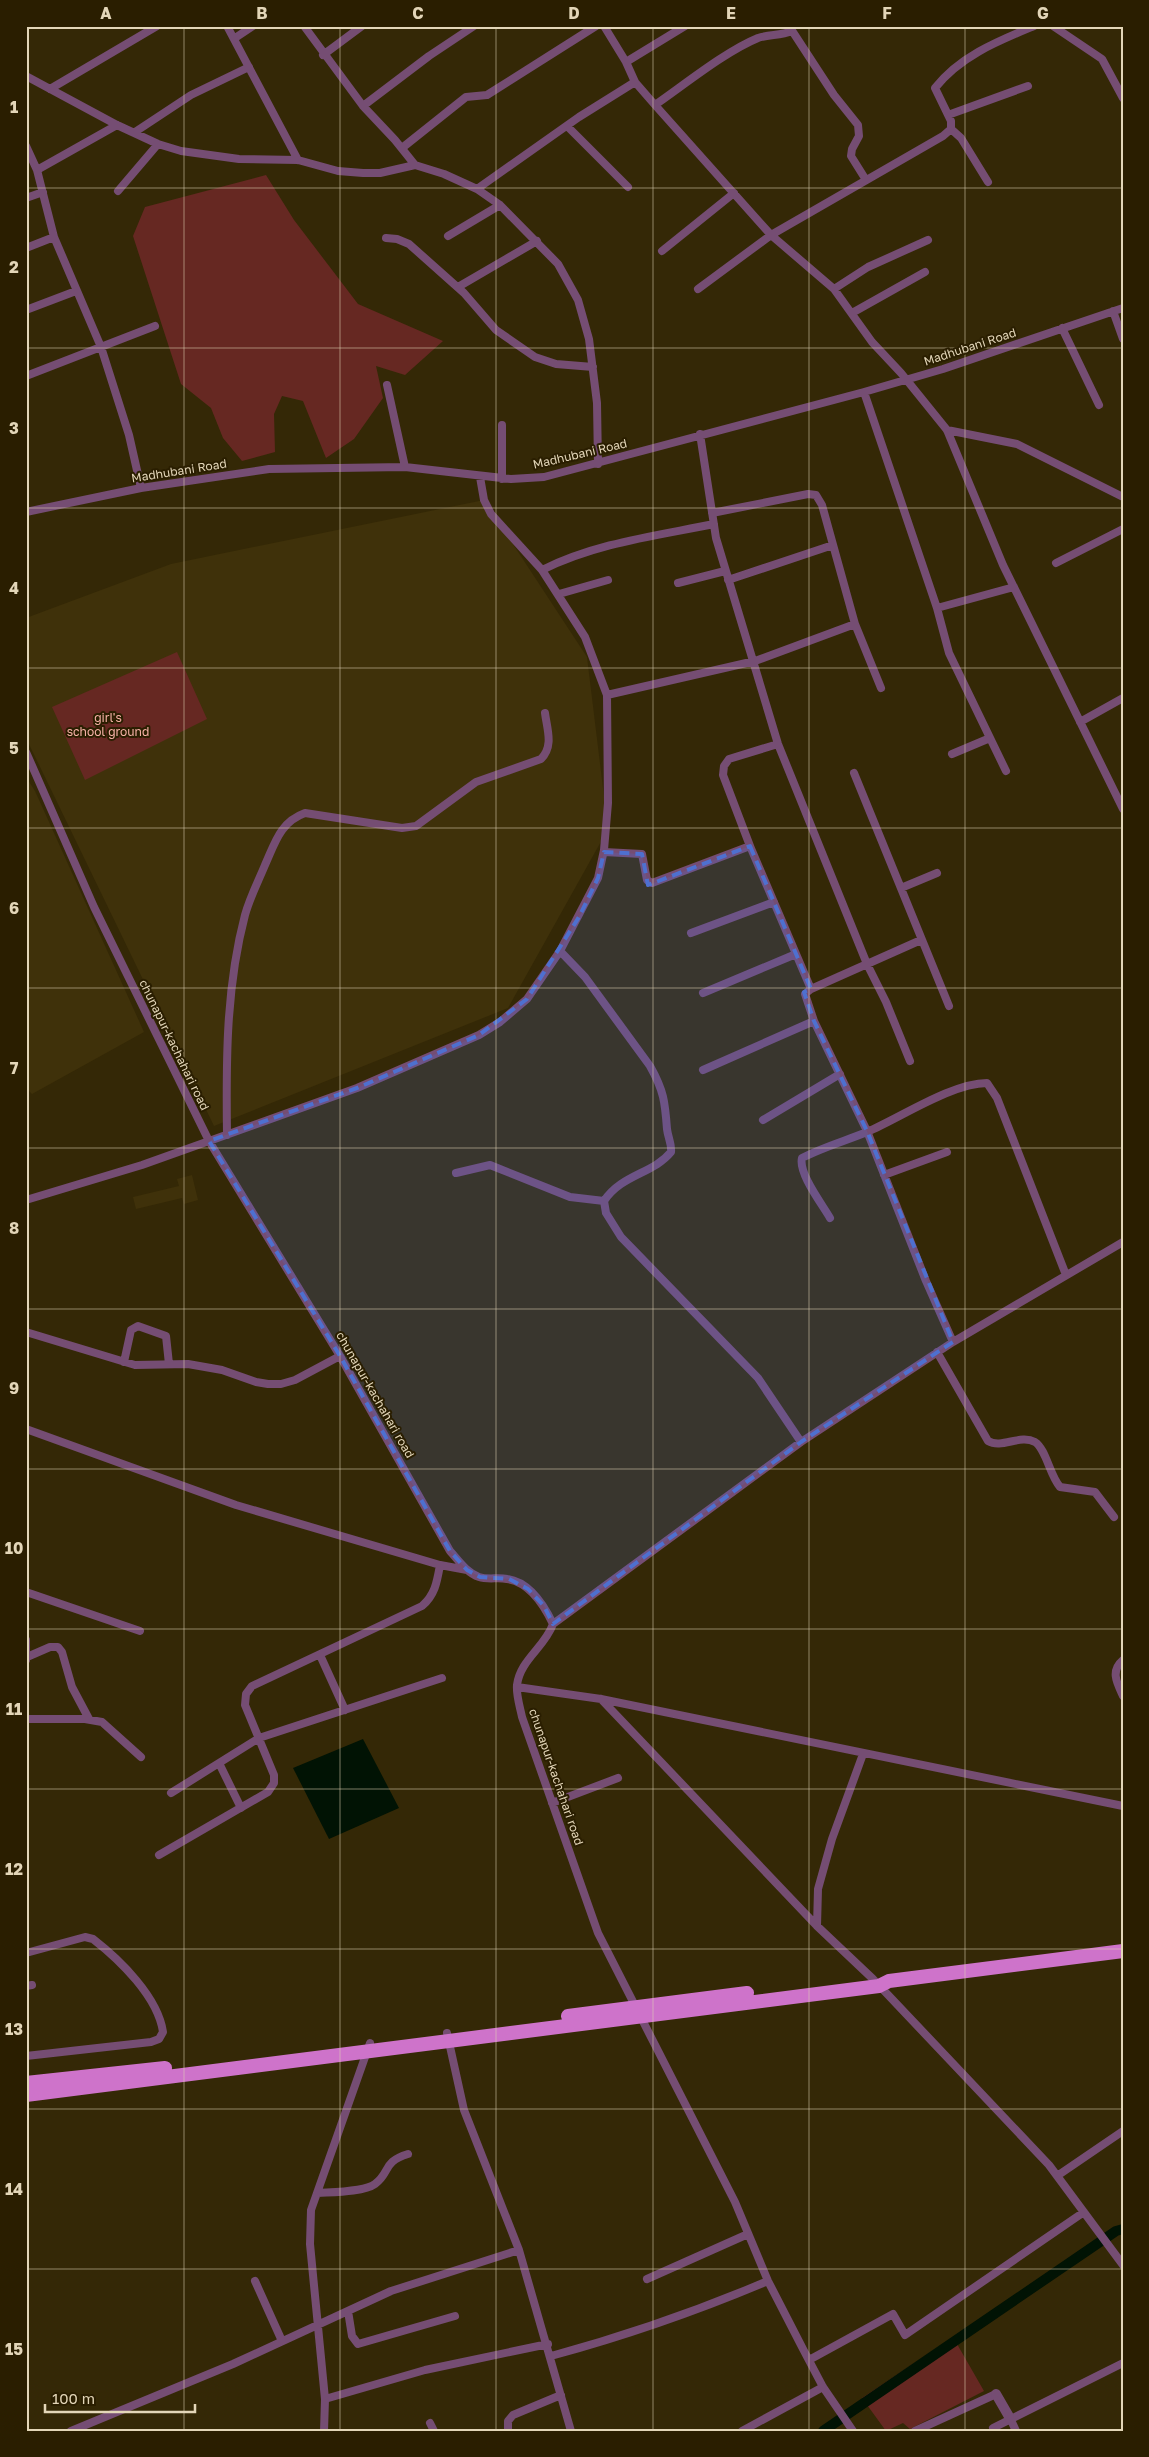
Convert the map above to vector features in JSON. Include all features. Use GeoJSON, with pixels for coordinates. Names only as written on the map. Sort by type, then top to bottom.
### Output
{"type":"FeatureCollection","features":[{"type":"Feature","properties":{"kind":"highway"},"geometry":{"type":"LineString","coordinates":[[26,2094],[636,2011],[1123,1951]]}},
{"type":"Feature","properties":{"kind":"highway"},"geometry":{"type":"LineString","coordinates":[[26,2083],[369,2047]]}},
{"type":"Feature","properties":{"kind":"street"},"geometry":{"type":"LineString","coordinates":[[50,89],[157,26]]}},
{"type":"Feature","properties":{"kind":"street"},"geometry":{"type":"LineString","coordinates":[[227,26],[298,160]]}},
{"type":"Feature","properties":{"kind":"street"},"geometry":{"type":"LineString","coordinates":[[235,38],[253,26]]}},
{"type":"Feature","properties":{"kind":"street"},"geometry":{"type":"LineString","coordinates":[[304,26],[323,55],[363,106],[415,165]]}},
{"type":"Feature","properties":{"kind":"street"},"geometry":{"type":"LineString","coordinates":[[323,55],[362,26]]}},
{"type":"Feature","properties":{"kind":"street"},"geometry":{"type":"LineString","coordinates":[[363,106],[429,56],[474,26]]}},
{"type":"Feature","properties":{"kind":"street"},"geometry":{"type":"LineString","coordinates":[[402,148],[466,97],[487,95],[596,26]]}},
{"type":"Feature","properties":{"kind":"street"},"geometry":{"type":"LineString","coordinates":[[604,26],[626,62],[635,82],[771,235],[834,289],[872,342],[947,430],[1014,587],[1123,809]]}},
{"type":"Feature","properties":{"kind":"street"},"geometry":{"type":"LineString","coordinates":[[626,62],[685,26]]}},
{"type":"Feature","properties":{"kind":"street"},"geometry":{"type":"LineString","coordinates":[[988,182],[961,138],[951,129],[951,121],[935,88],[943,78],[991,44],[1034,26]]}},
{"type":"Feature","properties":{"kind":"street"},"geometry":{"type":"LineString","coordinates":[[1054,26],[1102,59],[1123,98]]}},
{"type":"Feature","properties":{"kind":"street"},"geometry":{"type":"LineString","coordinates":[[655,105],[723,58],[758,38],[777,37],[790,28],[834,96],[858,125],[859,136],[852,149],[852,156],[866,180]]}},
{"type":"Feature","properties":{"kind":"street"},"geometry":{"type":"LineString","coordinates":[[135,132],[191,95],[249,67]]}},
{"type":"Feature","properties":{"kind":"street"},"geometry":{"type":"LineString","coordinates":[[26,76],[117,125],[158,144],[182,151],[229,158],[298,160],[338,171],[363,173],[380,173],[415,165],[444,174],[477,190],[500,206],[537,241],[558,264],[578,300],[589,339],[593,367],[597,404],[598,464]]}},
{"type":"Feature","properties":{"kind":"street"},"geometry":{"type":"LineString","coordinates":[[477,190],[567,126],[635,82]]}},
{"type":"Feature","properties":{"kind":"street"},"geometry":{"type":"LineString","coordinates":[[948,115],[1028,86]]}},
{"type":"Feature","properties":{"kind":"street"},"geometry":{"type":"LineString","coordinates":[[37,170],[117,125]]}},
{"type":"Feature","properties":{"kind":"street"},"geometry":{"type":"LineString","coordinates":[[567,126],[628,188]]}},
{"type":"Feature","properties":{"kind":"street"},"geometry":{"type":"LineString","coordinates":[[698,289],[771,235],[943,136],[951,129]]}},
{"type":"Feature","properties":{"kind":"street"},"geometry":{"type":"LineString","coordinates":[[118,191],[158,144]]}},
{"type":"Feature","properties":{"kind":"street"},"geometry":{"type":"LineString","coordinates":[[26,146],[29,160],[37,170],[54,237],[101,347],[129,435],[142,488]]}},
{"type":"Feature","properties":{"kind":"street"},"geometry":{"type":"LineString","coordinates":[[26,198],[43,192]]}},
{"type":"Feature","properties":{"kind":"street"},"geometry":{"type":"LineString","coordinates":[[662,250],[734,193]]}},
{"type":"Feature","properties":{"kind":"street"},"geometry":{"type":"LineString","coordinates":[[448,236],[500,206]]}},
{"type":"Feature","properties":{"kind":"street"},"geometry":{"type":"LineString","coordinates":[[26,248],[54,237]]}},
{"type":"Feature","properties":{"kind":"street"},"geometry":{"type":"LineString","coordinates":[[386,238],[397,239],[408,244],[458,287],[496,330],[535,357],[556,364],[593,367]]}},
{"type":"Feature","properties":{"kind":"street"},"geometry":{"type":"LineString","coordinates":[[834,289],[868,267],[928,240]]}},
{"type":"Feature","properties":{"kind":"street"},"geometry":{"type":"LineString","coordinates":[[458,287],[537,241]]}},
{"type":"Feature","properties":{"kind":"street"},"geometry":{"type":"LineString","coordinates":[[852,313],[925,272]]}},
{"type":"Feature","properties":{"kind":"street"},"geometry":{"type":"LineString","coordinates":[[26,310],[76,291]]}},
{"type":"Feature","properties":{"kind":"street","name":"Madhubani Road"},"geometry":{"type":"LineString","coordinates":[[26,512],[142,488],[269,470],[404,467],[502,479],[544,477],[906,380],[1123,308]]}},
{"type":"Feature","properties":{"kind":"street"},"geometry":{"type":"LineString","coordinates":[[1113,311],[1123,338]]}},
{"type":"Feature","properties":{"kind":"street"},"geometry":{"type":"LineString","coordinates":[[26,376],[155,326]]}},
{"type":"Feature","properties":{"kind":"street"},"geometry":{"type":"LineString","coordinates":[[1062,328],[1098,405]]}},
{"type":"Feature","properties":{"kind":"street"},"geometry":{"type":"LineString","coordinates":[[387,385],[404,467]]}},
{"type":"Feature","properties":{"kind":"street"},"geometry":{"type":"LineString","coordinates":[[864,392],[937,608],[949,653],[1006,771]]}},
{"type":"Feature","properties":{"kind":"street"},"geometry":{"type":"LineString","coordinates":[[502,425],[502,479]]}},
{"type":"Feature","properties":{"kind":"street"},"geometry":{"type":"LineString","coordinates":[[947,430],[1017,444],[1123,498]]}},
{"type":"Feature","properties":{"kind":"street"},"geometry":{"type":"LineString","coordinates":[[700,434],[712,514],[725,571],[778,744],[867,964],[886,1002],[910,1061]]}},
{"type":"Feature","properties":{"kind":"street"},"geometry":{"type":"LineString","coordinates":[[26,1200],[142,1165],[193,1145],[227,1135],[357,1088],[479,1035],[500,1022],[527,999],[560,951],[598,878],[604,852],[608,829],[607,695],[585,636],[542,570],[490,514],[484,500],[480,477]]}},
{"type":"Feature","properties":{"kind":"street"},"geometry":{"type":"LineString","coordinates":[[712,514],[812,494],[820,499],[855,624],[881,688]]}},
{"type":"Feature","properties":{"kind":"street"},"geometry":{"type":"LineString","coordinates":[[542,570],[569,557],[597,547],[714,524]]}},
{"type":"Feature","properties":{"kind":"street"},"geometry":{"type":"LineString","coordinates":[[1056,563],[1123,529]]}},
{"type":"Feature","properties":{"kind":"street"},"geometry":{"type":"LineString","coordinates":[[728,580],[833,545]]}},
{"type":"Feature","properties":{"kind":"street"},"geometry":{"type":"LineString","coordinates":[[678,583],[725,571]]}},
{"type":"Feature","properties":{"kind":"street"},"geometry":{"type":"LineString","coordinates":[[559,594],[608,580]]}},
{"type":"Feature","properties":{"kind":"street"},"geometry":{"type":"LineString","coordinates":[[937,608],[1014,587]]}},
{"type":"Feature","properties":{"kind":"street"},"geometry":{"type":"LineString","coordinates":[[607,695],[752,661],[855,624]]}},
{"type":"Feature","properties":{"kind":"street"},"geometry":{"type":"LineString","coordinates":[[1080,722],[1123,698]]}},
{"type":"Feature","properties":{"kind":"street"},"geometry":{"type":"LineString","coordinates":[[227,1135],[227,1025],[234,968],[245,914],[256,882],[281,829],[292,818],[304,813],[402,828],[416,826],[476,782],[541,759],[547,753],[550,746],[545,713]]}},
{"type":"Feature","properties":{"kind":"street"},"geometry":{"type":"LineString","coordinates":[[952,754],[990,738]]}},
{"type":"Feature","properties":{"kind":"street"},"geometry":{"type":"LineString","coordinates":[[778,744],[739,754],[729,759],[724,766],[723,775],[750,846],[811,989]]}},
{"type":"Feature","properties":{"kind":"street","name":"chunapur-kachahari road"},"geometry":{"type":"LineString","coordinates":[[26,752],[94,907],[209,1141],[340,1356],[450,1552],[467,1570],[480,1578],[509,1579],[528,1589],[544,1606],[553,1624]]}},
{"type":"Feature","properties":{"kind":"street"},"geometry":{"type":"LineString","coordinates":[[854,773],[949,1006]]}},
{"type":"Feature","properties":{"kind":"street"},"geometry":{"type":"LineString","coordinates":[[604,852],[642,854],[647,880],[652,883],[750,846]]}},
{"type":"Feature","properties":{"kind":"street"},"geometry":{"type":"LineString","coordinates":[[900,888],[937,873]]}},
{"type":"Feature","properties":{"kind":"street"},"geometry":{"type":"LineString","coordinates":[[691,933],[774,902]]}},
{"type":"Feature","properties":{"kind":"street"},"geometry":{"type":"LineString","coordinates":[[922,940],[811,989],[805,994],[814,1021],[867,1132],[926,1282],[953,1342]]}},
{"type":"Feature","properties":{"kind":"street"},"geometry":{"type":"LineString","coordinates":[[560,951],[585,977],[650,1066],[657,1078],[666,1104],[667,1130],[671,1152],[660,1162],[618,1184],[604,1201],[606,1213],[621,1237],[758,1378],[801,1442]]}},
{"type":"Feature","properties":{"kind":"street"},"geometry":{"type":"LineString","coordinates":[[702,993],[796,954]]}},
{"type":"Feature","properties":{"kind":"street"},"geometry":{"type":"LineString","coordinates":[[703,1070],[814,1021]]}},
{"type":"Feature","properties":{"kind":"street"},"geometry":{"type":"LineString","coordinates":[[762,1120],[840,1074]]}},
{"type":"Feature","properties":{"kind":"street"},"geometry":{"type":"LineString","coordinates":[[830,1218],[804,1174],[800,1165],[802,1158],[867,1132],[949,1092],[978,1083],[987,1084],[997,1098],[1066,1275]]}},
{"type":"Feature","properties":{"kind":"street"},"geometry":{"type":"LineString","coordinates":[[884,1175],[947,1152]]}},
{"type":"Feature","properties":{"kind":"street"},"geometry":{"type":"LineString","coordinates":[[456,1173],[490,1165],[570,1197],[604,1201]]}},
{"type":"Feature","properties":{"kind":"street"},"geometry":{"type":"LineString","coordinates":[[1123,1242],[936,1352],[801,1442],[553,1624],[543,1645],[520,1672],[517,1687],[601,1699],[1123,1806]]}},
{"type":"Feature","properties":{"kind":"street"},"geometry":{"type":"LineString","coordinates":[[124,1362],[131,1330],[138,1326],[166,1336],[169,1364]]}},
{"type":"Feature","properties":{"kind":"street"},"geometry":{"type":"LineString","coordinates":[[26,1332],[135,1365],[169,1364],[206,1367],[256,1382],[281,1384],[295,1380],[340,1356]]}},
{"type":"Feature","properties":{"kind":"street"},"geometry":{"type":"LineString","coordinates":[[936,1352],[988,1441],[992,1444],[1026,1440],[1035,1443],[1041,1449],[1054,1480],[1060,1487],[1095,1492],[1114,1517]]}},
{"type":"Feature","properties":{"kind":"street"},"geometry":{"type":"LineString","coordinates":[[26,1429],[236,1505],[440,1565],[467,1570]]}},
{"type":"Feature","properties":{"kind":"street"},"geometry":{"type":"LineString","coordinates":[[159,1854],[268,1792],[274,1783],[274,1775],[245,1705],[246,1694],[252,1686],[422,1606],[431,1599],[440,1565]]}},
{"type":"Feature","properties":{"kind":"street"},"geometry":{"type":"LineString","coordinates":[[26,1592],[140,1631]]}},
{"type":"Feature","properties":{"kind":"street"},"geometry":{"type":"LineString","coordinates":[[26,1640],[27,1659],[50,1647],[58,1647],[62,1652],[72,1686],[89,1719]]}},
{"type":"Feature","properties":{"kind":"street"},"geometry":{"type":"LineString","coordinates":[[320,1655],[345,1710]]}},
{"type":"Feature","properties":{"kind":"street"},"geometry":{"type":"LineString","coordinates":[[1123,1660],[1116,1667],[1115,1674],[1123,1696]]}},
{"type":"Feature","properties":{"kind":"street"},"geometry":{"type":"LineString","coordinates":[[171,1793],[259,1738],[442,1678]]}},
{"type":"Feature","properties":{"kind":"street","name":"chunapur-kachahari road"},"geometry":{"type":"LineString","coordinates":[[517,1687],[522,1717],[598,1933],[636,2011],[735,2202],[768,2281],[823,2387],[852,2429]]}},
{"type":"Feature","properties":{"kind":"street"},"geometry":{"type":"LineString","coordinates":[[601,1699],[817,1926],[880,1982],[1057,2176],[1123,2264]]}},
{"type":"Feature","properties":{"kind":"street"},"geometry":{"type":"LineString","coordinates":[[26,1719],[89,1719],[102,1722],[141,1757]]}},
{"type":"Feature","properties":{"kind":"street"},"geometry":{"type":"LineString","coordinates":[[817,1926],[818,1889],[832,1839],[863,1754]]}},
{"type":"Feature","properties":{"kind":"street"},"geometry":{"type":"LineString","coordinates":[[219,1763],[241,1808]]}},
{"type":"Feature","properties":{"kind":"street"},"geometry":{"type":"LineString","coordinates":[[552,1803],[618,1778]]}},
{"type":"Feature","properties":{"kind":"street"},"geometry":{"type":"LineString","coordinates":[[26,1953],[86,1937],[93,1939],[139,1983],[158,2013],[163,2032],[159,2039],[151,2042],[26,2056]]}},
{"type":"Feature","properties":{"kind":"street"},"geometry":{"type":"LineString","coordinates":[[448,2037],[464,2110],[519,2250],[548,2344],[571,2431]]}},
{"type":"Feature","properties":{"kind":"street"},"geometry":{"type":"LineString","coordinates":[[324,2431],[325,2399],[310,2226],[312,2210],[369,2047]]}},
{"type":"Feature","properties":{"kind":"street"},"geometry":{"type":"LineString","coordinates":[[1057,2176],[1123,2131]]}},
{"type":"Feature","properties":{"kind":"street"},"geometry":{"type":"LineString","coordinates":[[318,2193],[369,2188],[379,2180],[392,2160],[408,2154]]}},
{"type":"Feature","properties":{"kind":"street"},"geometry":{"type":"LineString","coordinates":[[809,2360],[893,2314],[906,2335],[1084,2212]]}},
{"type":"Feature","properties":{"kind":"street"},"geometry":{"type":"LineString","coordinates":[[647,2279],[748,2234]]}},
{"type":"Feature","properties":{"kind":"street"},"geometry":{"type":"LineString","coordinates":[[71,2431],[233,2364],[391,2291],[519,2250]]}},
{"type":"Feature","properties":{"kind":"street"},"geometry":{"type":"LineString","coordinates":[[255,2281],[282,2341]]}},
{"type":"Feature","properties":{"kind":"street"},"geometry":{"type":"LineString","coordinates":[[551,2356],[622,2337],[718,2302],[768,2281]]}},
{"type":"Feature","properties":{"kind":"street"},"geometry":{"type":"LineString","coordinates":[[348,2311],[352,2336],[358,2344],[455,2316]]}},
{"type":"Feature","properties":{"kind":"street"},"geometry":{"type":"LineString","coordinates":[[325,2399],[425,2370],[548,2344]]}},
{"type":"Feature","properties":{"kind":"street"},"geometry":{"type":"LineString","coordinates":[[993,2428],[1123,2363]]}},
{"type":"Feature","properties":{"kind":"street"},"geometry":{"type":"LineString","coordinates":[[742,2431],[823,2387]]}},
{"type":"Feature","properties":{"kind":"street"},"geometry":{"type":"LineString","coordinates":[[915,2431],[996,2394],[1016,2431]]}},
{"type":"Feature","properties":{"kind":"street"},"geometry":{"type":"LineString","coordinates":[[508,2431],[508,2421],[513,2415],[561,2395]]}},
{"type":"Feature","properties":{"kind":"highlighted area"},"geometry":{"type":"Polygon","coordinates":[[[750,846],[811,989],[804,992],[814,1021],[867,1131],[953,1342],[801,1442],[553,1624],[544,1606],[528,1589],[509,1579],[480,1577],[467,1570],[450,1551],[340,1356],[209,1141],[357,1088],[479,1035],[527,999],[579,917],[598,878],[604,852],[642,854],[648,885],[750,846]]]}},
{"type":"Feature","properties":{"kind":"shaded area"},"geometry":{"type":"Polygon","coordinates":[[[484,500],[587,657],[608,829],[508,1008],[214,1126],[26,738],[26,618],[171,564],[484,500]]]}},
{"type":"Feature","properties":{"kind":"shaded area"},"geometry":{"type":"Polygon","coordinates":[[[26,777],[35,791],[144,1032],[32,1094],[26,1088],[26,777]]]}},
{"type":"Feature","properties":{"kind":"shaded area"},"geometry":{"type":"Polygon","coordinates":[[[192,1175],[198,1200],[184,1204],[182,1198],[136,1209],[133,1197],[179,1186],[177,1179],[192,1175]]]}},
{"type":"Feature","properties":{"kind":"shaded area"},"geometry":{"type":"Polygon","coordinates":[[[363,1739],[399,1808],[329,1839],[293,1768],[363,1739]]]}},
{"type":"Feature","properties":{"kind":"green space"},"geometry":{"type":"Polygon","coordinates":[[[266,175],[294,220],[358,304],[443,341],[405,375],[376,366],[383,398],[354,439],[326,458],[303,401],[282,396],[274,414],[275,452],[242,461],[223,438],[211,408],[181,384],[133,236],[145,207],[266,175]]]}},
{"type":"Feature","properties":{"kind":"green space","name":"girl's school ground"},"geometry":{"type":"Polygon","coordinates":[[[177,652],[207,719],[85,780],[52,707],[177,652]]]}},
{"type":"Feature","properties":{"kind":"green space"},"geometry":{"type":"Polygon","coordinates":[[[953,2337],[984,2391],[910,2429],[903,2423],[886,2431],[862,2398],[953,2337]]]}},
{"type":"Feature","properties":{"kind":"waterway"},"geometry":{"type":"LineString","coordinates":[[823,2431],[1116,2231],[1123,2229]]}}]}
